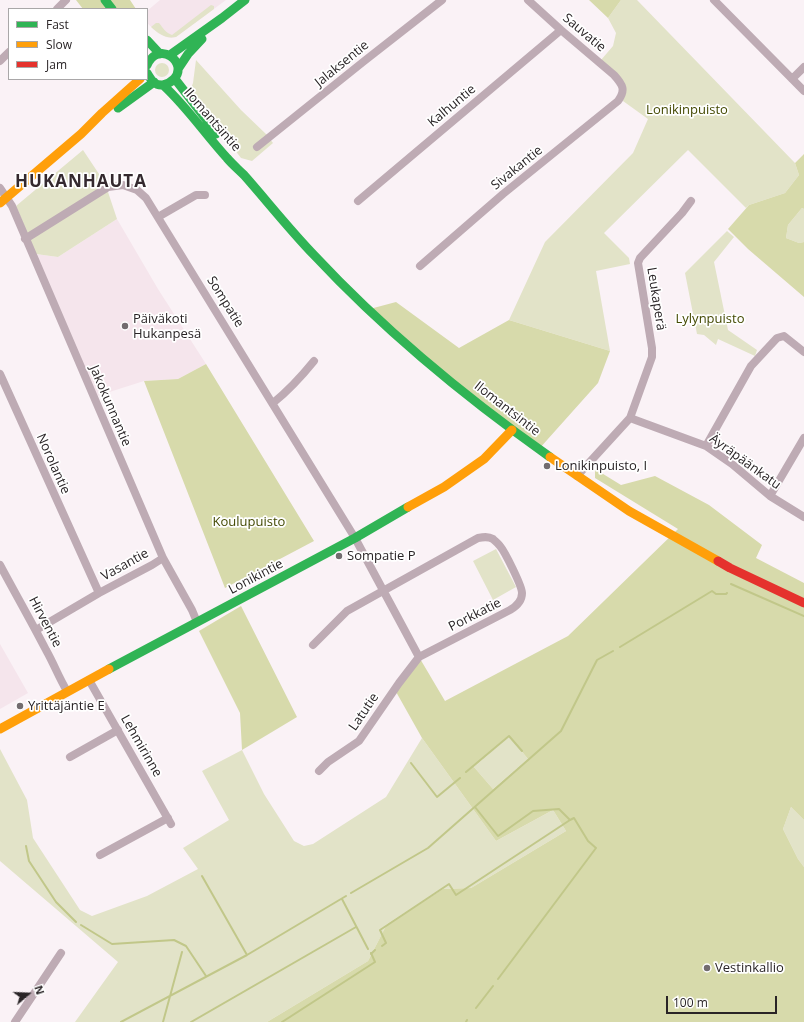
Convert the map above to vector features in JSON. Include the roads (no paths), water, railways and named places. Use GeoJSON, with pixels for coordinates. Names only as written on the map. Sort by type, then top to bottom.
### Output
{"type":"FeatureCollection","features":[{"type":"Feature","properties":{"kind":"main road"},"geometry":{"type":"LineString","coordinates":[[105,0],[111,8]]}},
{"type":"Feature","properties":{"kind":"main road"},"geometry":{"type":"LineString","coordinates":[[170,55],[245,0]]}},
{"type":"Feature","properties":{"kind":"main road"},"geometry":{"type":"LineString","coordinates":[[178,69],[188,54],[222,18]]}},
{"type":"Feature","properties":{"kind":"main road"},"geometry":{"type":"LineString","coordinates":[[148,41],[160,54]]}},
{"type":"Feature","properties":{"kind":"main road"},"geometry":{"type":"LineString","coordinates":[[148,61],[154,56],[160,54],[170,55],[176,61],[178,69],[178,74],[175,79],[168,84],[156,84],[148,76]]}},
{"type":"Feature","properties":{"kind":"main road","name":"Ilomantsintie"},"geometry":{"type":"LineString","coordinates":[[175,79],[206,119],[242,173]]}},
{"type":"Feature","properties":{"kind":"main road"},"geometry":{"type":"LineString","coordinates":[[3,200],[81,134],[139,80]]}},
{"type":"Feature","properties":{"kind":"main road"},"geometry":{"type":"LineString","coordinates":[[81,134],[106,118],[154,82]]}},
{"type":"Feature","properties":{"kind":"main road","name":"Ilomantsintie"},"geometry":{"type":"LineString","coordinates":[[163,85],[175,96],[227,158],[313,254],[367,309],[432,367],[512,430],[576,476],[629,511],[730,568],[804,603]]}},
{"type":"Feature","properties":{"kind":"main road","name":"Lonikintie"},"geometry":{"type":"LineString","coordinates":[[0,729],[355,538],[444,486],[484,459],[512,430]]}},
{"type":"Feature","properties":{"kind":"street"},"geometry":{"type":"LineString","coordinates":[[57,8],[66,0]]}},
{"type":"Feature","properties":{"kind":"street","name":"Jalaksentie"},"geometry":{"type":"LineString","coordinates":[[257,147],[362,62],[442,0]]}},
{"type":"Feature","properties":{"kind":"street","name":"Sauvatie"},"geometry":{"type":"LineString","coordinates":[[528,0],[614,75],[623,86]]}},
{"type":"Feature","properties":{"kind":"street"},"geometry":{"type":"LineString","coordinates":[[714,0],[804,91]]}},
{"type":"Feature","properties":{"kind":"street","name":"Kalhuntie"},"geometry":{"type":"LineString","coordinates":[[358,201],[561,30]]}},
{"type":"Feature","properties":{"kind":"street"},"geometry":{"type":"LineString","coordinates":[[0,61],[8,53]]}},
{"type":"Feature","properties":{"kind":"street"},"geometry":{"type":"LineString","coordinates":[[792,79],[804,67]]}},
{"type":"Feature","properties":{"kind":"street","name":"Sivakantie"},"geometry":{"type":"LineString","coordinates":[[420,266],[503,194],[618,101],[623,91],[623,86]]}},
{"type":"Feature","properties":{"kind":"street","name":"Sompatie"},"geometry":{"type":"LineString","coordinates":[[25,239],[108,187],[123,185],[137,190],[146,198],[355,538]]}},
{"type":"Feature","properties":{"kind":"street","name":"Jakokunnantie"},"geometry":{"type":"LineString","coordinates":[[0,188],[3,200],[12,206],[163,558],[192,610],[197,622]]}},
{"type":"Feature","properties":{"kind":"street"},"geometry":{"type":"LineString","coordinates":[[158,217],[196,195],[205,195]]}},
{"type":"Feature","properties":{"kind":"street","name":"Leukaperä"},"geometry":{"type":"LineString","coordinates":[[630,418],[652,357],[652,348],[638,263],[640,258],[682,213],[691,201]]}},
{"type":"Feature","properties":{"kind":"street"},"geometry":{"type":"LineString","coordinates":[[706,446],[751,366],[777,338],[784,336],[804,352]]}},
{"type":"Feature","properties":{"kind":"street"},"geometry":{"type":"LineString","coordinates":[[272,403],[285,394],[314,361]]}},
{"type":"Feature","properties":{"kind":"street","name":"Norolantie"},"geometry":{"type":"LineString","coordinates":[[0,374],[86,563]]}},
{"type":"Feature","properties":{"kind":"street"},"geometry":{"type":"LineString","coordinates":[[576,476],[630,418]]}},
{"type":"Feature","properties":{"kind":"street","name":"Äyräpäänkatu"},"geometry":{"type":"LineString","coordinates":[[630,418],[706,446],[732,464],[770,496],[804,517]]}},
{"type":"Feature","properties":{"kind":"street"},"geometry":{"type":"LineString","coordinates":[[770,496],[804,438]]}},
{"type":"Feature","properties":{"kind":"street","name":"Porkkatie"},"geometry":{"type":"LineString","coordinates":[[312,645],[347,611],[478,538],[483,537],[494,540],[500,546],[520,584],[522,593],[517,606],[419,656]]}},
{"type":"Feature","properties":{"kind":"street"},"geometry":{"type":"LineString","coordinates":[[355,538],[419,656]]}},
{"type":"Feature","properties":{"kind":"street","name":"Vasantie"},"geometry":{"type":"LineString","coordinates":[[36,630],[163,558]]}},
{"type":"Feature","properties":{"kind":"street","name":"Vasantie"},"geometry":{"type":"LineString","coordinates":[[86,563],[99,593]]}},
{"type":"Feature","properties":{"kind":"street","name":"Hirventie"},"geometry":{"type":"LineString","coordinates":[[0,565],[36,630],[67,692]]}},
{"type":"Feature","properties":{"kind":"street","name":"Latutie"},"geometry":{"type":"LineString","coordinates":[[319,771],[328,762],[359,741],[398,683],[419,656]]}},
{"type":"Feature","properties":{"kind":"street","name":"Lehmirinne"},"geometry":{"type":"LineString","coordinates":[[89,680],[170,821],[100,855]]}},
{"type":"Feature","properties":{"kind":"street"},"geometry":{"type":"LineString","coordinates":[[70,757],[118,730]]}},
{"type":"Feature","properties":{"kind":"street"},"geometry":{"type":"LineString","coordinates":[[15,1022],[61,953]]}},
{"type":"Feature","properties":{"kind":"waterway"},"geometry":{"type":"LineString","coordinates":[[731,584],[804,616]]}},
{"type":"Feature","properties":{"kind":"waterway"},"geometry":{"type":"LineString","coordinates":[[620,647],[712,591],[716,594],[727,593]]}},
{"type":"Feature","properties":{"kind":"waterway"},"geometry":{"type":"LineString","coordinates":[[351,893],[428,848],[561,731],[597,660],[613,651]]}},
{"type":"Feature","properties":{"kind":"waterway"},"geometry":{"type":"LineString","coordinates":[[466,772],[509,736],[522,751]]}},
{"type":"Feature","properties":{"kind":"waterway"},"geometry":{"type":"LineString","coordinates":[[411,763],[437,797],[460,778]]}},
{"type":"Feature","properties":{"kind":"waterway"},"geometry":{"type":"LineString","coordinates":[[475,807],[498,836],[533,811],[559,809],[570,820],[574,818],[588,841],[596,848],[498,979]]}},
{"type":"Feature","properties":{"kind":"waterway"},"geometry":{"type":"LineString","coordinates":[[382,946],[386,943],[380,930],[449,884],[456,895],[570,820]]}},
{"type":"Feature","properties":{"kind":"waterway"},"geometry":{"type":"LineString","coordinates":[[26,846],[29,861],[56,902],[76,922]]}},
{"type":"Feature","properties":{"kind":"waterway"},"geometry":{"type":"LineString","coordinates":[[202,876],[247,955]]}},
{"type":"Feature","properties":{"kind":"waterway"},"geometry":{"type":"LineString","coordinates":[[121,1022],[247,955],[346,896]]}},
{"type":"Feature","properties":{"kind":"waterway"},"geometry":{"type":"LineString","coordinates":[[342,899],[368,949]]}},
{"type":"Feature","properties":{"kind":"waterway"},"geometry":{"type":"LineString","coordinates":[[81,925],[112,944],[174,940],[186,946],[206,976]]}},
{"type":"Feature","properties":{"kind":"waterway"},"geometry":{"type":"LineString","coordinates":[[191,1022],[356,927]]}},
{"type":"Feature","properties":{"kind":"waterway"},"geometry":{"type":"LineString","coordinates":[[371,954],[375,950]]}},
{"type":"Feature","properties":{"kind":"waterway"},"geometry":{"type":"LineString","coordinates":[[163,1022],[182,952]]}},
{"type":"Feature","properties":{"kind":"waterway"},"geometry":{"type":"LineString","coordinates":[[282,1022],[375,962],[371,953]]}},
{"type":"Feature","properties":{"kind":"waterway"},"geometry":{"type":"LineString","coordinates":[[476,1008],[493,986]]}},
{"type":"Feature","properties":{"kind":"place","name":"Päiväkoti Hukanpesä"},"geometry":{"type":"Point","coordinates":[125,326]}},
{"type":"Feature","properties":{"kind":"place","name":"Lonikinpuisto, I"},"geometry":{"type":"Point","coordinates":[547,466]}},
{"type":"Feature","properties":{"kind":"place","name":"Sompatie P"},"geometry":{"type":"Point","coordinates":[339,556]}},
{"type":"Feature","properties":{"kind":"place","name":"Yrittäjäntie E"},"geometry":{"type":"Point","coordinates":[20,706]}},
{"type":"Feature","properties":{"kind":"place","name":"Vestinkallio"},"geometry":{"type":"Point","coordinates":[707,968]}},
{"type":"Feature","properties":{"kind":"district","name":"HUKANHAUTA"},"geometry":{"type":"Point","coordinates":[81,182]}},
{"type":"Feature","properties":{"kind":"park label","name":"Lonikinpuisto"},"geometry":{"type":"Point","coordinates":[687,110]}},
{"type":"Feature","properties":{"kind":"park label","name":"Lylynpuisto"},"geometry":{"type":"Point","coordinates":[710,319]}},
{"type":"Feature","properties":{"kind":"park label","name":"Koulupuisto"},"geometry":{"type":"Point","coordinates":[249,522]}}]}
